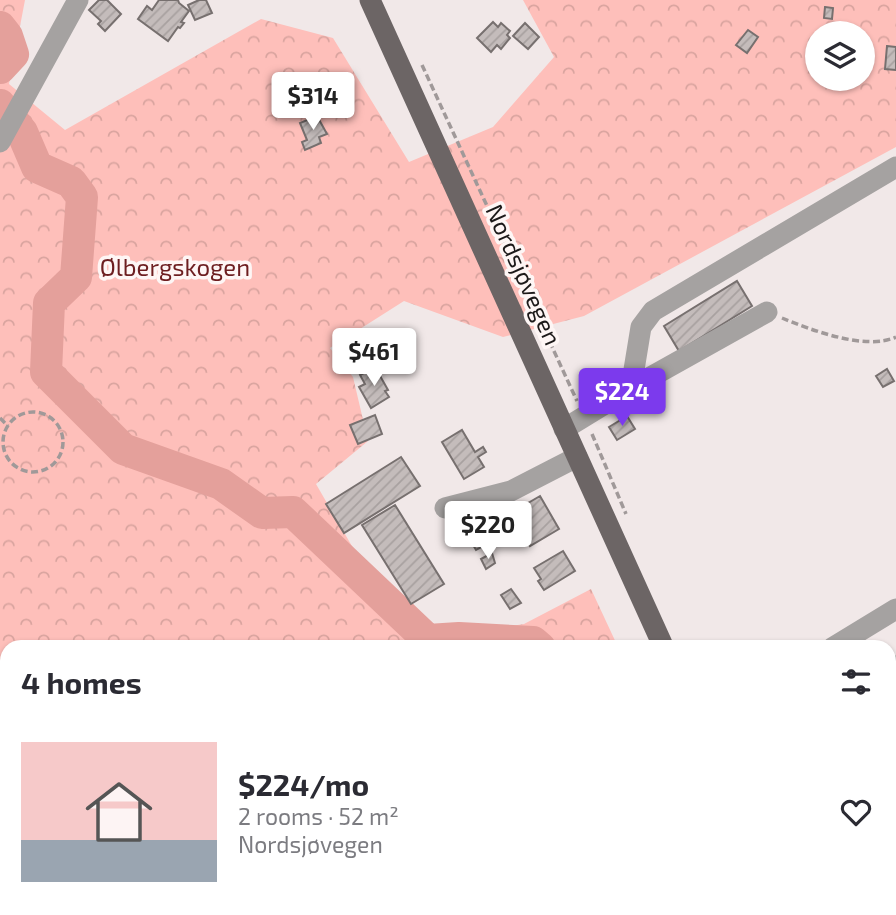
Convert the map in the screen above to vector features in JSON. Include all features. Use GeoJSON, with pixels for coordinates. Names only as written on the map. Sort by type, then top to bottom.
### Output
{"type":"FeatureCollection","features":[{"type":"Feature","properties":{"kind":"main road","name":"Nordsjøvegen"},"geometry":{"type":"LineString","coordinates":[[370,0],[660,640]]}},
{"type":"Feature","properties":{"kind":"street"},"geometry":{"type":"LineString","coordinates":[[0,142],[78,0]]}},
{"type":"Feature","properties":{"kind":"street"},"geometry":{"type":"LineString","coordinates":[[631,388],[641,327],[653,311],[896,167]]}},
{"type":"Feature","properties":{"kind":"street"},"geometry":{"type":"LineString","coordinates":[[564,429],[767,312]]}},
{"type":"Feature","properties":{"kind":"street"},"geometry":{"type":"LineString","coordinates":[[445,508],[511,491],[577,457]]}},
{"type":"Feature","properties":{"kind":"street"},"geometry":{"type":"LineString","coordinates":[[845,640],[896,609]]}},
{"type":"Feature","properties":{"kind":"path"},"geometry":{"type":"LineString","coordinates":[[420,59],[628,519]]}},
{"type":"Feature","properties":{"kind":"path"},"geometry":{"type":"LineString","coordinates":[[767,312],[825,335],[884,343],[896,337]]}},
{"type":"Feature","properties":{"kind":"path"},"geometry":{"type":"LineString","coordinates":[[29,412],[44,414],[55,421],[62,431],[64,447],[58,460],[44,471],[34,473],[17,469],[7,458],[3,444],[8,426],[18,416],[29,412]]}},
{"type":"Feature","properties":{"kind":"path"},"geometry":{"type":"LineString","coordinates":[[0,418],[8,426]]}},
{"type":"Feature","properties":{"kind":"green space","name":"Ølbergskogen"},"geometry":{"type":"Polygon","coordinates":[[[0,0],[25,0],[9,84],[65,130],[261,19],[333,38],[409,162],[493,127],[554,57],[523,0],[896,0],[896,147],[584,316],[503,337],[404,301],[330,348],[353,377],[368,441],[316,484],[406,640],[0,640],[0,0]]]}},
{"type":"Feature","properties":{"kind":"green space","name":"Ølbergskogen"},"geometry":{"type":"Polygon","coordinates":[[[591,589],[615,640],[426,640],[524,624],[591,589]]]}},
{"type":"Feature","properties":{"kind":"building"},"geometry":{"type":"Polygon","coordinates":[[[99,0],[107,0],[121,14],[105,31],[98,24],[101,21],[89,10],[99,0]]]}},
{"type":"Feature","properties":{"kind":"building"},"geometry":{"type":"Polygon","coordinates":[[[159,0],[178,0],[189,11],[181,22],[184,23],[168,41],[138,19],[147,6],[152,10],[159,0]]]}},
{"type":"Feature","properties":{"kind":"building"},"geometry":{"type":"Polygon","coordinates":[[[206,0],[212,13],[195,20],[188,5],[206,0]]]}},
{"type":"Feature","properties":{"kind":"building"},"geometry":{"type":"Polygon","coordinates":[[[825,7],[833,8],[832,19],[824,18],[825,7]]]}},
{"type":"Feature","properties":{"kind":"building"},"geometry":{"type":"Polygon","coordinates":[[[493,22],[498,27],[501,23],[510,31],[507,35],[510,38],[501,49],[497,45],[491,52],[477,38],[493,22]]]}},
{"type":"Feature","properties":{"kind":"building"},"geometry":{"type":"Polygon","coordinates":[[[525,23],[539,37],[528,49],[513,36],[525,23]]]}},
{"type":"Feature","properties":{"kind":"building"},"geometry":{"type":"Polygon","coordinates":[[[748,30],[758,37],[747,53],[736,45],[748,30]]]}},
{"type":"Feature","properties":{"kind":"building"},"geometry":{"type":"Polygon","coordinates":[[[887,46],[896,47],[896,70],[885,69],[887,46]]]}},
{"type":"Feature","properties":{"kind":"building"},"geometry":{"type":"Polygon","coordinates":[[[317,116],[327,134],[319,137],[321,143],[305,150],[302,142],[307,140],[300,123],[317,116]]]}},
{"type":"Feature","properties":{"kind":"building"},"geometry":{"type":"Polygon","coordinates":[[[737,281],[752,306],[679,351],[664,326],[737,281]]]}},
{"type":"Feature","properties":{"kind":"building"},"geometry":{"type":"Polygon","coordinates":[[[375,367],[389,397],[371,408],[359,387],[365,384],[360,375],[375,367]]]}},
{"type":"Feature","properties":{"kind":"building"},"geometry":{"type":"Polygon","coordinates":[[[887,369],[894,381],[883,387],[876,376],[887,369]]]}},
{"type":"Feature","properties":{"kind":"building"},"geometry":{"type":"Polygon","coordinates":[[[375,415],[382,434],[358,444],[350,425],[375,415]]]}},
{"type":"Feature","properties":{"kind":"building"},"geometry":{"type":"Polygon","coordinates":[[[627,416],[635,429],[617,440],[609,427],[627,416]]]}},
{"type":"Feature","properties":{"kind":"building"},"geometry":{"type":"Polygon","coordinates":[[[462,430],[475,452],[483,447],[486,452],[478,457],[484,467],[464,479],[442,442],[462,430]]]}},
{"type":"Feature","properties":{"kind":"building"},"geometry":{"type":"Polygon","coordinates":[[[401,457],[420,486],[344,533],[326,504],[401,457]]]}},
{"type":"Feature","properties":{"kind":"building"},"geometry":{"type":"Polygon","coordinates":[[[540,496],[559,529],[530,546],[513,524],[516,522],[511,513],[540,496]]]}},
{"type":"Feature","properties":{"kind":"building"},"geometry":{"type":"Polygon","coordinates":[[[395,505],[444,584],[411,604],[362,525],[395,505]]]}},
{"type":"Feature","properties":{"kind":"building"},"geometry":{"type":"Polygon","coordinates":[[[480,532],[487,544],[476,550],[469,538],[480,532]]]}},
{"type":"Feature","properties":{"kind":"building"},"geometry":{"type":"Polygon","coordinates":[[[563,551],[575,571],[544,590],[534,568],[563,551]]]}},
{"type":"Feature","properties":{"kind":"building"},"geometry":{"type":"Polygon","coordinates":[[[492,553],[495,563],[486,569],[481,559],[492,553]]]}},
{"type":"Feature","properties":{"kind":"building"},"geometry":{"type":"Polygon","coordinates":[[[511,589],[521,603],[510,609],[501,595],[511,589]]]}},
{"type":"Feature","properties":{"kind":"waterway"},"geometry":{"type":"LineString","coordinates":[[0,27],[7,36],[13,54],[0,68]]}},
{"type":"Feature","properties":{"kind":"waterway"},"geometry":{"type":"LineString","coordinates":[[0,105],[22,132],[37,167],[71,182],[82,197],[76,277],[49,303],[46,372],[123,449],[221,484],[262,513],[293,512],[428,640]]}},
{"type":"Feature","properties":{"kind":"waterway"},"geometry":{"type":"LineString","coordinates":[[428,640],[496,640]]}}]}
